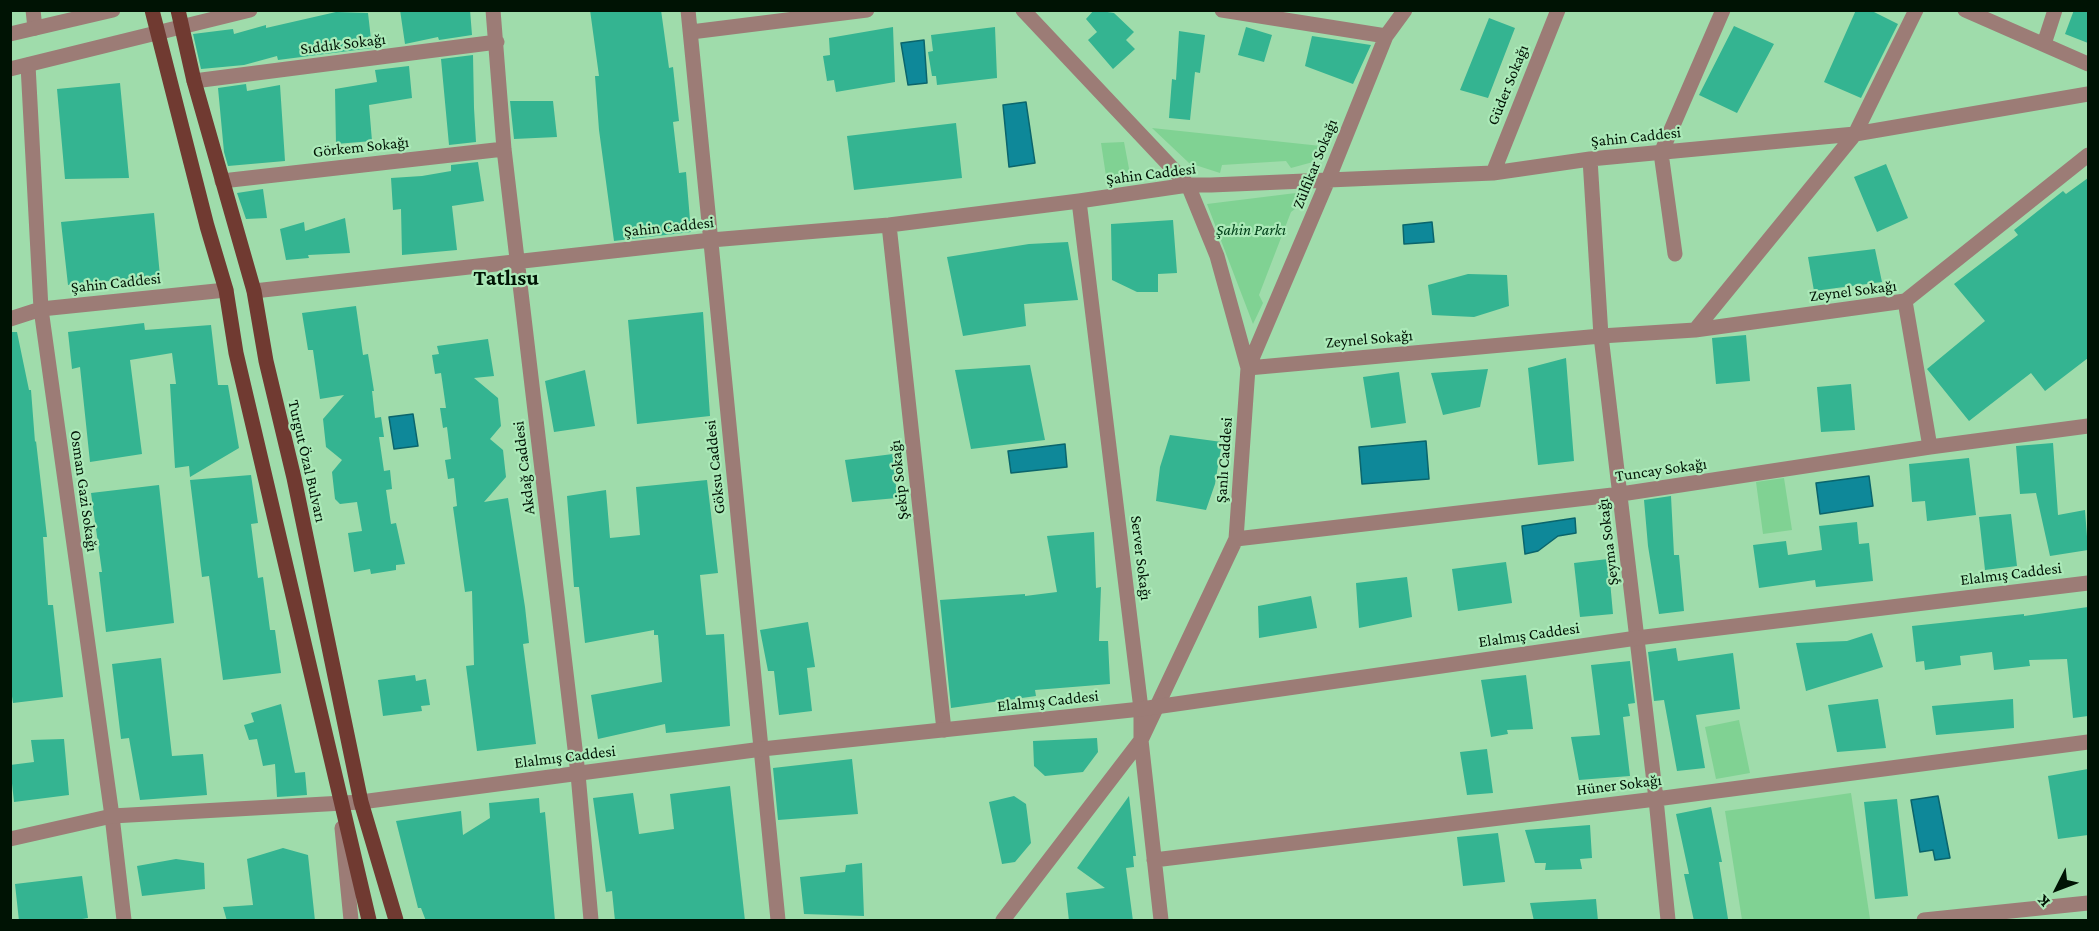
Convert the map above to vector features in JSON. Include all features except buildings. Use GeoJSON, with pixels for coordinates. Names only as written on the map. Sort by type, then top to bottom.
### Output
{"type":"FeatureCollection","features":[{"type":"Feature","properties":{"kind":"main road"},"geometry":{"type":"LineString","coordinates":[[152,10],[207,226],[226,290],[236,353],[369,921]]}},
{"type":"Feature","properties":{"kind":"main road","name":"Turgut Özal Bulvarı"},"geometry":{"type":"LineString","coordinates":[[178,10],[194,81],[254,291],[266,361],[294,478],[361,802],[396,921]]}},
{"type":"Feature","properties":{"kind":"street"},"geometry":{"type":"LineString","coordinates":[[33,10],[35,28]]}},
{"type":"Feature","properties":{"kind":"street"},"geometry":{"type":"LineString","coordinates":[[10,34],[113,10]]}},
{"type":"Feature","properties":{"kind":"street"},"geometry":{"type":"LineString","coordinates":[[10,69],[250,10]]}},
{"type":"Feature","properties":{"kind":"street","name":"Akdağ Caddesi"},"geometry":{"type":"LineString","coordinates":[[493,10],[504,149],[578,774],[591,921]]}},
{"type":"Feature","properties":{"kind":"street","name":"Göksu Caddesi"},"geometry":{"type":"LineString","coordinates":[[688,10],[778,921]]}},
{"type":"Feature","properties":{"kind":"street"},"geometry":{"type":"LineString","coordinates":[[690,32],[867,10]]}},
{"type":"Feature","properties":{"kind":"street","name":"Şanlı Caddesi"},"geometry":{"type":"LineString","coordinates":[[1003,921],[1141,740],[1236,539],[1248,368],[1217,256],[1188,185],[1023,10]]}},
{"type":"Feature","properties":{"kind":"street"},"geometry":{"type":"LineString","coordinates":[[1222,10],[1386,36]]}},
{"type":"Feature","properties":{"kind":"street"},"geometry":{"type":"LineString","coordinates":[[1308,25],[1314,10]]}},
{"type":"Feature","properties":{"kind":"street","name":"Zülfikar Sokağı"},"geometry":{"type":"LineString","coordinates":[[1248,368],[1386,36],[1405,10]]}},
{"type":"Feature","properties":{"kind":"street","name":"Güder Sokağı"},"geometry":{"type":"LineString","coordinates":[[1493,173],[1558,10]]}},
{"type":"Feature","properties":{"kind":"street"},"geometry":{"type":"LineString","coordinates":[[1675,254],[1661,153],[1723,10]]}},
{"type":"Feature","properties":{"kind":"street"},"geometry":{"type":"LineString","coordinates":[[1695,330],[1855,134],[1916,10]]}},
{"type":"Feature","properties":{"kind":"street"},"geometry":{"type":"LineString","coordinates":[[1965,10],[2088,64]]}},
{"type":"Feature","properties":{"kind":"street"},"geometry":{"type":"LineString","coordinates":[[2043,44],[2055,10]]}},
{"type":"Feature","properties":{"kind":"street","name":"Sıddık Sokağı"},"geometry":{"type":"LineString","coordinates":[[194,81],[497,42]]}},
{"type":"Feature","properties":{"kind":"street","name":"Osman Gazi Sokağı"},"geometry":{"type":"LineString","coordinates":[[28,65],[41,309],[112,816],[124,921]]}},
{"type":"Feature","properties":{"kind":"street","name":"Şahin Caddesi"},"geometry":{"type":"LineString","coordinates":[[254,291],[711,240],[889,225],[1188,185],[1493,173],[1590,159],[1855,134],[2088,94]]}},
{"type":"Feature","properties":{"kind":"street","name":"Görkem Sokağı"},"geometry":{"type":"LineString","coordinates":[[222,181],[504,149]]}},
{"type":"Feature","properties":{"kind":"street"},"geometry":{"type":"LineString","coordinates":[[1905,301],[2088,154]]}},
{"type":"Feature","properties":{"kind":"street","name":"Şeyma Sokağı"},"geometry":{"type":"LineString","coordinates":[[1590,159],[1600,336],[1621,494],[1668,921]]}},
{"type":"Feature","properties":{"kind":"street","name":"Server Sokağı"},"geometry":{"type":"LineString","coordinates":[[1078,201],[1141,709],[1141,740],[1161,921]]}},
{"type":"Feature","properties":{"kind":"street","name":"Şekip Sokağı"},"geometry":{"type":"LineString","coordinates":[[889,225],[944,730]]}},
{"type":"Feature","properties":{"kind":"street","name":"Şahin Caddesi"},"geometry":{"type":"LineString","coordinates":[[10,319],[41,309],[226,290]]}},
{"type":"Feature","properties":{"kind":"street","name":"Zeynel Sokağı"},"geometry":{"type":"LineString","coordinates":[[1248,368],[1600,336],[1695,330],[1905,301],[1930,447]]}},
{"type":"Feature","properties":{"kind":"street","name":"Tuncay Sokağı"},"geometry":{"type":"LineString","coordinates":[[1236,539],[1621,494],[1930,447],[2088,426]]}},
{"type":"Feature","properties":{"kind":"street","name":"Elalmış Caddesi"},"geometry":{"type":"LineString","coordinates":[[10,839],[112,816],[361,802],[762,749],[1141,709],[1637,638],[2088,583]]}},
{"type":"Feature","properties":{"kind":"street","name":"Hüner Sokağı"},"geometry":{"type":"LineString","coordinates":[[1154,860],[1656,799],[2088,742]]}},
{"type":"Feature","properties":{"kind":"street"},"geometry":{"type":"LineString","coordinates":[[340,803],[351,921]]}},
{"type":"Feature","properties":{"kind":"street"},"geometry":{"type":"LineString","coordinates":[[1924,921],[2088,903]]}},
{"type":"Feature","properties":{"kind":"green space"},"geometry":{"type":"Polygon","coordinates":[[[1152,128],[1321,146],[1313,162],[1291,168],[1286,161],[1222,165],[1220,173],[1189,163],[1152,128]]]}},
{"type":"Feature","properties":{"kind":"green space"},"geometry":{"type":"Polygon","coordinates":[[[1124,142],[1130,174],[1106,176],[1101,143],[1124,142]]]}},
{"type":"Feature","properties":{"kind":"green space","name":"Şahin Parkı"},"geometry":{"type":"Polygon","coordinates":[[[1304,192],[1299,206],[1291,212],[1259,295],[1263,303],[1253,324],[1207,204],[1304,192]]]}},
{"type":"Feature","properties":{"kind":"green space"},"geometry":{"type":"Polygon","coordinates":[[[1784,478],[1792,530],[1763,534],[1756,482],[1784,478]]]}},
{"type":"Feature","properties":{"kind":"green space"},"geometry":{"type":"Polygon","coordinates":[[[1739,720],[1750,773],[1716,779],[1705,727],[1739,720]]]}},
{"type":"Feature","properties":{"kind":"green space"},"geometry":{"type":"Polygon","coordinates":[[[1851,793],[1870,919],[1742,920],[1725,811],[1851,793]]]}},
{"type":"Feature","properties":{"kind":"water"},"geometry":{"type":"Polygon","coordinates":[[[924,40],[927,83],[908,85],[901,43],[924,40]]]}},
{"type":"Feature","properties":{"kind":"water"},"geometry":{"type":"Polygon","coordinates":[[[1026,102],[1035,163],[1009,167],[1003,105],[1026,102]]]}},
{"type":"Feature","properties":{"kind":"water"},"geometry":{"type":"Polygon","coordinates":[[[1432,222],[1434,242],[1404,244],[1403,225],[1432,222]]]}},
{"type":"Feature","properties":{"kind":"water"},"geometry":{"type":"Polygon","coordinates":[[[413,414],[418,446],[394,449],[389,417],[413,414]]]}},
{"type":"Feature","properties":{"kind":"water"},"geometry":{"type":"Polygon","coordinates":[[[1426,441],[1429,479],[1362,484],[1359,447],[1426,441]]]}},
{"type":"Feature","properties":{"kind":"water"},"geometry":{"type":"Polygon","coordinates":[[[1065,444],[1067,467],[1011,473],[1008,451],[1065,444]]]}},
{"type":"Feature","properties":{"kind":"water"},"geometry":{"type":"Polygon","coordinates":[[[1869,476],[1873,506],[1820,514],[1816,483],[1869,476]]]}},
{"type":"Feature","properties":{"kind":"water"},"geometry":{"type":"Polygon","coordinates":[[[1575,518],[1576,533],[1558,536],[1538,551],[1525,554],[1522,526],[1575,518]]]}},
{"type":"Feature","properties":{"kind":"water"},"geometry":{"type":"Polygon","coordinates":[[[1938,796],[1950,858],[1935,860],[1933,850],[1920,852],[1911,800],[1938,796]]]}},
{"type":"Feature","properties":{"kind":"district","name":"Tatlısu"},"geometry":{"type":"Point","coordinates":[506,278]}}]}
